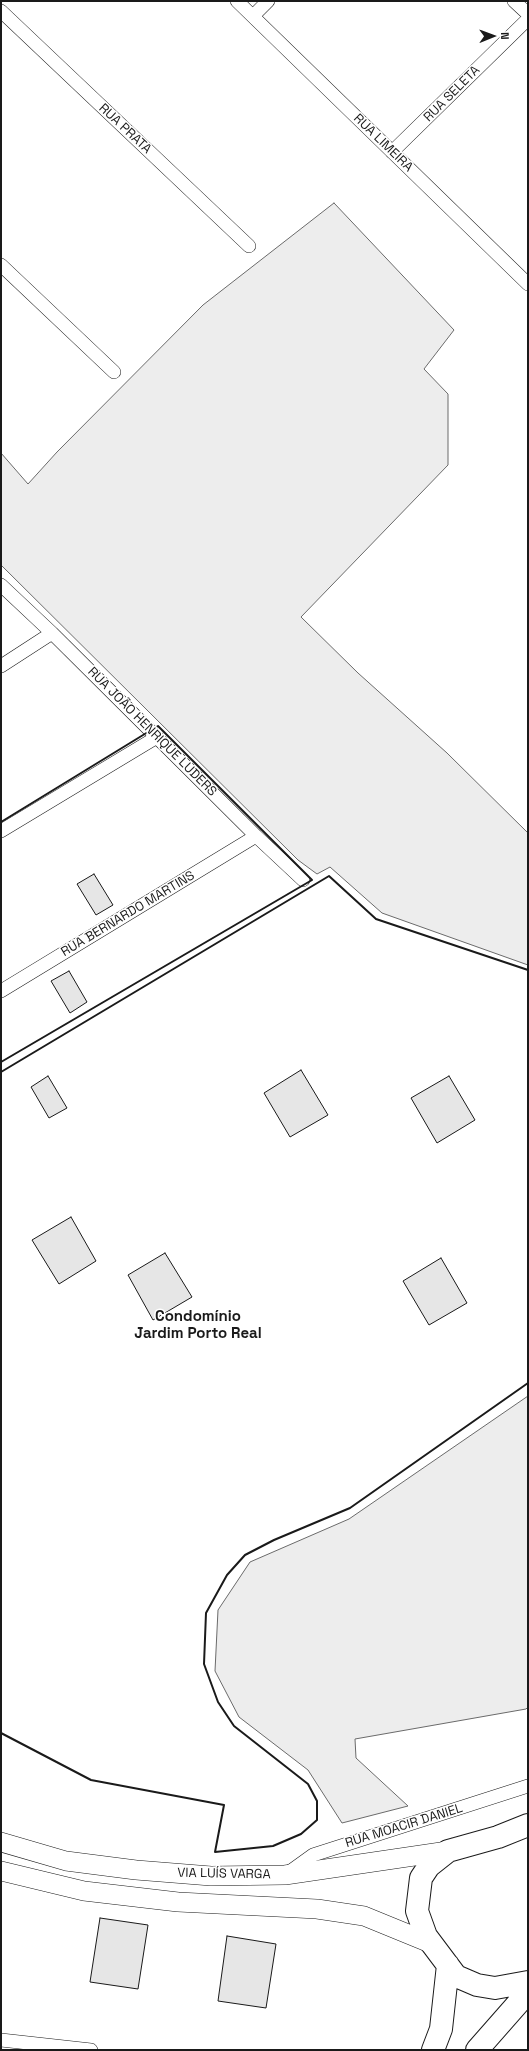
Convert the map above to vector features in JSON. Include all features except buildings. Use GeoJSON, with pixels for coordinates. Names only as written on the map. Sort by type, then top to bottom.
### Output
{"type":"FeatureCollection","features":[{"type":"Feature","properties":{"kind":"highway"},"geometry":{"type":"LineString","coordinates":[[528,1825],[498,1837],[448,1850],[429,1866],[421,1878],[417,1896],[417,1911],[428,1940],[456,1976],[477,1985],[505,1987],[528,1982]]}},
{"type":"Feature","properties":{"kind":"highway"},"geometry":{"type":"LineString","coordinates":[[433,2050],[440,2029],[448,1965]]}},
{"type":"Feature","properties":{"kind":"highway"},"geometry":{"type":"LineString","coordinates":[[480,2049],[528,1992]]}},
{"type":"Feature","properties":{"kind":"main road","name":"VIA LUÍS VARGA"},"geometry":{"type":"LineString","coordinates":[[1,1842],[66,1861],[136,1870],[210,1876],[286,1875],[448,1850]]}},
{"type":"Feature","properties":{"kind":"main road"},"geometry":{"type":"LineString","coordinates":[[1,1872],[84,1891],[178,1902],[317,1909],[364,1916],[428,1940]]}},
{"type":"Feature","properties":{"kind":"street","name":"RUA LIMEIRA"},"geometry":{"type":"LineString","coordinates":[[237,1],[528,284]]}},
{"type":"Feature","properties":{"kind":"street"},"geometry":{"type":"LineString","coordinates":[[253,16],[268,1]]}},
{"type":"Feature","properties":{"kind":"street"},"geometry":{"type":"LineString","coordinates":[[514,1],[528,14]]}},
{"type":"Feature","properties":{"kind":"street","name":"RUA PRATA"},"geometry":{"type":"LineString","coordinates":[[1,11],[249,246]]}},
{"type":"Feature","properties":{"kind":"street","name":"RUA SELETA"},"geometry":{"type":"LineString","coordinates":[[392,152],[528,19]]}},
{"type":"Feature","properties":{"kind":"street"},"geometry":{"type":"LineString","coordinates":[[1,265],[114,372]]}},
{"type":"Feature","properties":{"kind":"street","name":"RUA JOÃO HENRIQUE LUDERS"},"geometry":{"type":"LineString","coordinates":[[1,585],[52,633],[256,836],[303,880]]}},
{"type":"Feature","properties":{"kind":"street"},"geometry":{"type":"LineString","coordinates":[[1,666],[52,633]]}},
{"type":"Feature","properties":{"kind":"street"},"geometry":{"type":"LineString","coordinates":[[1,831],[157,737]]}},
{"type":"Feature","properties":{"kind":"street","name":"RUA BERNARDO MARTINS"},"geometry":{"type":"LineString","coordinates":[[1,991],[256,836]]}},
{"type":"Feature","properties":{"kind":"street","name":"RUA MOACIR DANIEL"},"geometry":{"type":"LineString","coordinates":[[286,1875],[313,1855],[528,1786]]}},
{"type":"Feature","properties":{"kind":"street"},"geometry":{"type":"LineString","coordinates":[[1,2040],[51,2048],[91,2050]]}},
{"type":"Feature","properties":{"kind":"shaded area"},"geometry":{"type":"Polygon","coordinates":[[[334,203],[454,330],[424,369],[448,394],[448,465],[301,617],[358,673],[447,753],[528,833],[528,965],[382,913],[330,867],[317,874],[298,860],[1,565],[1,453],[28,484],[57,452],[203,305],[334,203]]]}},
{"type":"Feature","properties":{"kind":"shaded area"},"geometry":{"type":"Polygon","coordinates":[[[528,1396],[528,1707],[526,1709],[355,1739],[356,1758],[408,1806],[342,1823],[308,1770],[239,1717],[215,1671],[218,1610],[250,1562],[349,1519],[528,1396]]]}},
{"type":"Feature","properties":{"kind":"wall"},"geometry":{"type":"LineString","coordinates":[[1,1062],[312,880],[158,726],[153,729]]}},
{"type":"Feature","properties":{"kind":"wall"},"geometry":{"type":"LineString","coordinates":[[1,822],[148,732]]}},
{"type":"Feature","properties":{"kind":"wall"},"geometry":{"type":"LineString","coordinates":[[1,1072],[329,876],[376,919],[528,970]]}},
{"type":"Feature","properties":{"kind":"wall"},"geometry":{"type":"LineString","coordinates":[[1,1733],[91,1780],[224,1805],[215,1852],[273,1846],[301,1834],[317,1820],[317,1801],[308,1784],[234,1726],[218,1702],[204,1664],[206,1613],[227,1575],[245,1555],[274,1540],[350,1508],[528,1383]]}},
{"type":"Feature","properties":{"kind":"district","name":"Condomínio Jardim Porto Real"},"geometry":{"type":"Point","coordinates":[198,1326]}}]}
